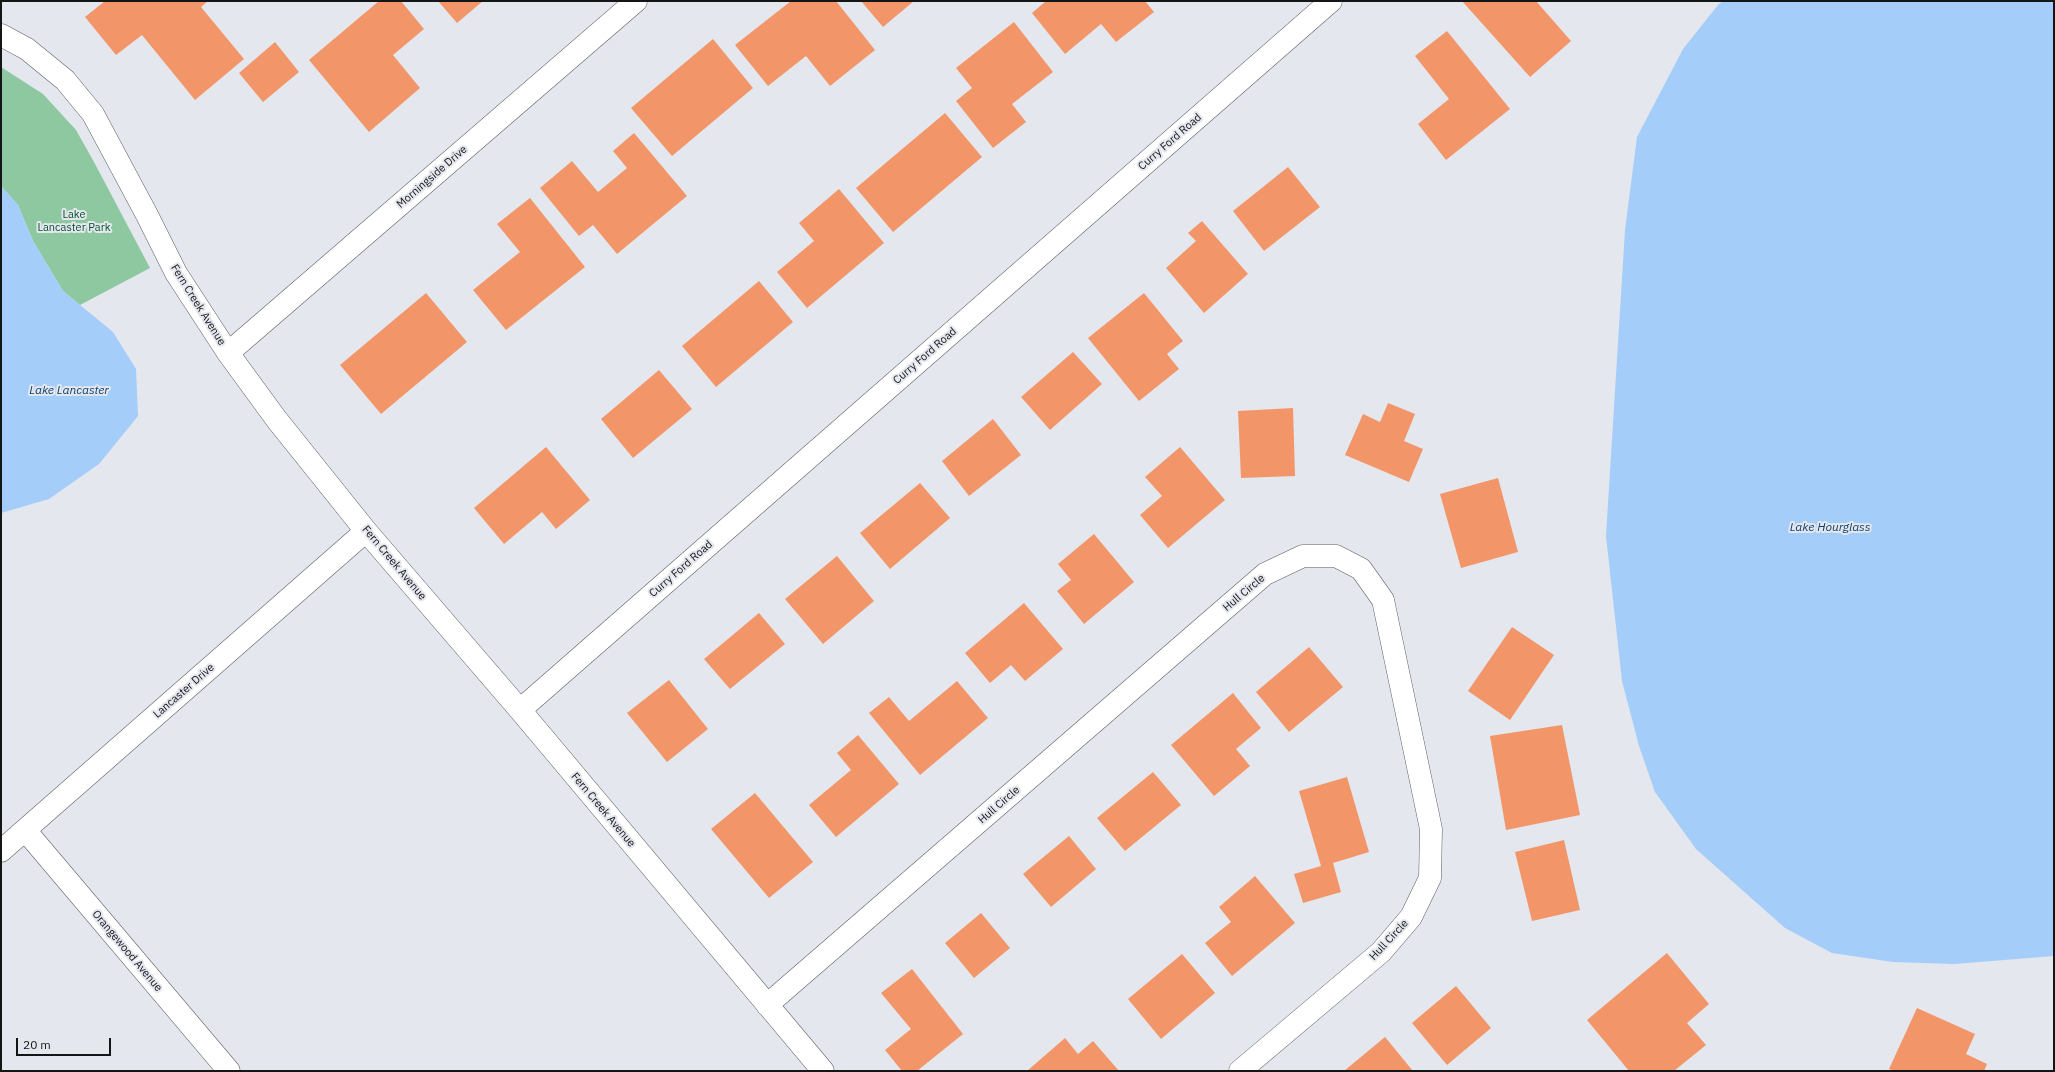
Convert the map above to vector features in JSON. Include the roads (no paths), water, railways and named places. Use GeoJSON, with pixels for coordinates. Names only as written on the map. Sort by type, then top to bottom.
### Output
{"type":"FeatureCollection","features":[{"type":"Feature","properties":{"kind":"street","name":"Morningside Drive"},"geometry":{"type":"LineString","coordinates":[[228,353],[636,1]]}},
{"type":"Feature","properties":{"kind":"street","name":"Curry Ford Road"},"geometry":{"type":"LineString","coordinates":[[520,710],[1331,1]]}},
{"type":"Feature","properties":{"kind":"street","name":"Fern Creek Avenue"},"geometry":{"type":"LineString","coordinates":[[1,34],[27,49],[66,80],[93,114],[148,215],[176,273],[228,353],[277,420],[366,531],[520,710],[822,1071]]}},
{"type":"Feature","properties":{"kind":"street","name":"Lancaster Drive"},"geometry":{"type":"LineString","coordinates":[[1,850],[366,531]]}},
{"type":"Feature","properties":{"kind":"street","name":"Hull Circle"},"geometry":{"type":"LineString","coordinates":[[767,1005],[1265,574],[1304,556],[1336,556],[1362,569],[1383,600],[1431,829],[1430,878],[1411,917],[1381,952],[1240,1071]]}},
{"type":"Feature","properties":{"kind":"street","name":"Orangewood Avenue"},"geometry":{"type":"LineString","coordinates":[[25,830],[229,1071]]}},
{"type":"Feature","properties":{"kind":"water","name":"Lake Hourglass"},"geometry":{"type":"Polygon","coordinates":[[[1723,1],[2054,1],[2054,956],[1954,964],[1893,962],[1832,953],[1785,928],[1696,849],[1655,792],[1639,746],[1622,681],[1606,536],[1625,230],[1637,137],[1683,49],[1718,5],[1723,1]]]}},
{"type":"Feature","properties":{"kind":"water","name":"Lake Lancaster"},"geometry":{"type":"Polygon","coordinates":[[[1,186],[18,205],[33,241],[63,291],[113,332],[136,369],[138,416],[99,464],[49,499],[1,513],[1,186]]]}},
{"type":"Feature","properties":{"kind":"park label","name":"Lake Lancaster Park"},"geometry":{"type":"Point","coordinates":[74,221]}}]}
